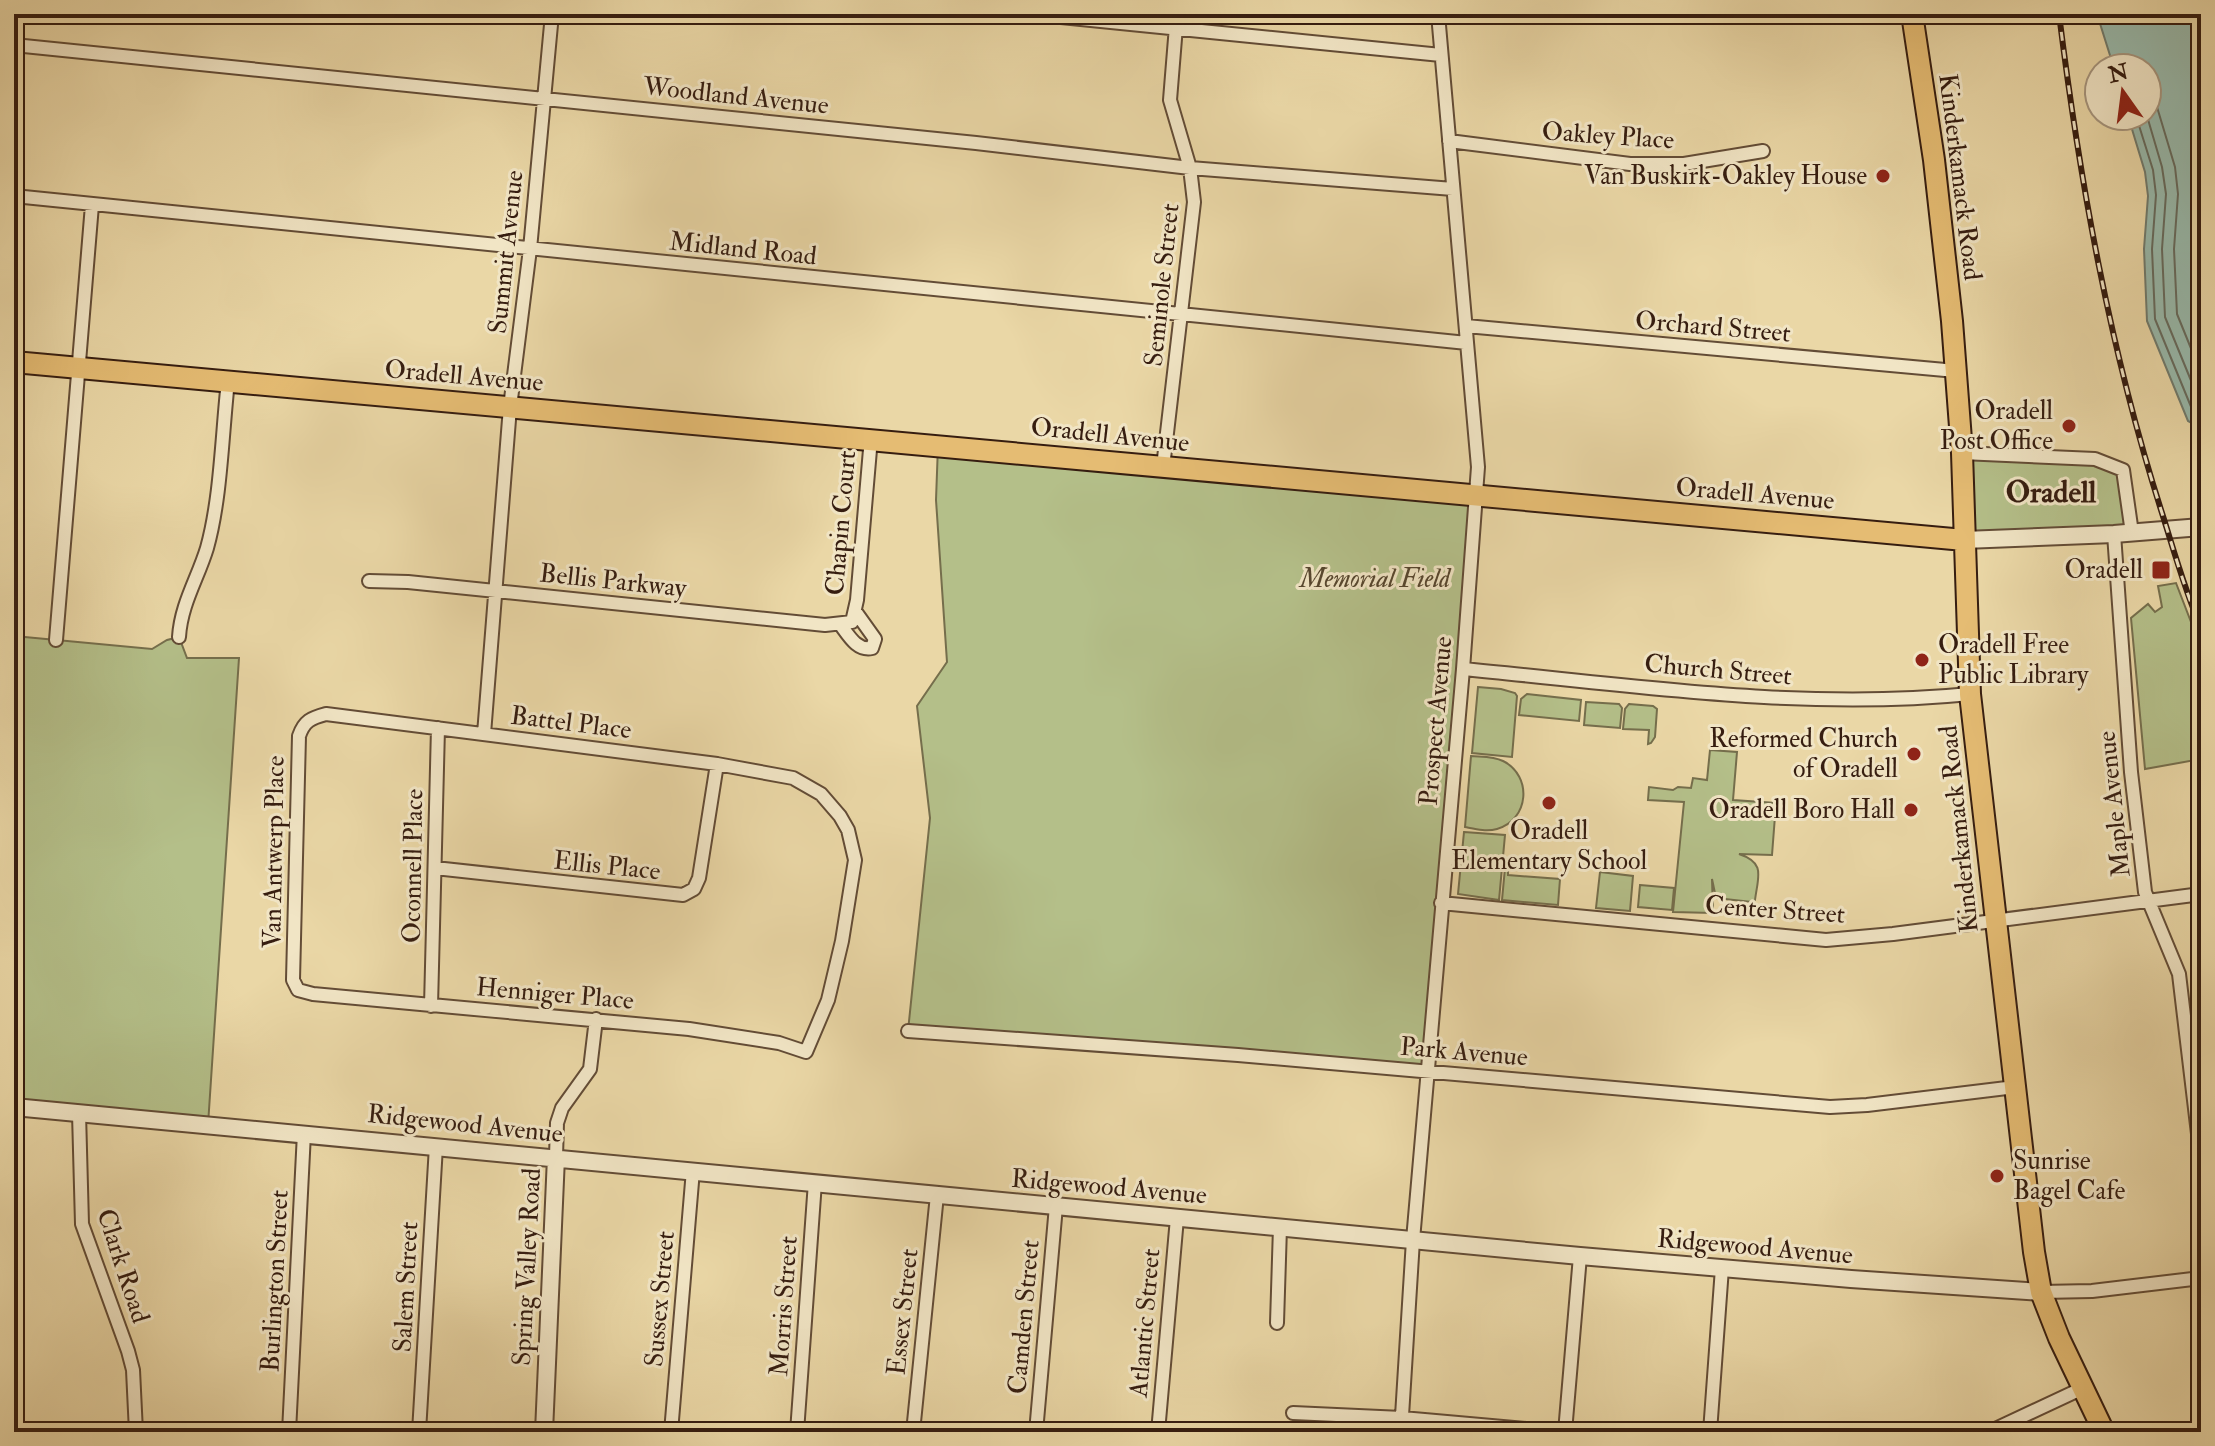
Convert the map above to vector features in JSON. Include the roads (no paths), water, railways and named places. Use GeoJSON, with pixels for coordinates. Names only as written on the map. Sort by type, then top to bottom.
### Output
{"type":"FeatureCollection","features":[{"type":"Feature","properties":{"kind":"main road","name":"Kinderkamack Road"},"geometry":{"type":"LineString","coordinates":[[1910,14],[1934,160],[1956,371],[1962,453],[1970,694],[2041,1292],[2104,1432]]}},
{"type":"Feature","properties":{"kind":"main road","name":"Oradell Avenue"},"geometry":{"type":"LineString","coordinates":[[14,362],[1964,540]]}},
{"type":"Feature","properties":{"kind":"street","name":"Summit Avenue"},"geometry":{"type":"LineString","coordinates":[[484,734],[510,407],[530,249],[552,14]]}},
{"type":"Feature","properties":{"kind":"street"},"geometry":{"type":"LineString","coordinates":[[1031,14],[1441,55]]}},
{"type":"Feature","properties":{"kind":"street","name":"Seminole Street"},"geometry":{"type":"LineString","coordinates":[[1163,467],[1194,202],[1190,168],[1170,100],[1177,14]]}},
{"type":"Feature","properties":{"kind":"street","name":"Prospect Avenue"},"geometry":{"type":"LineString","coordinates":[[1401,1425],[1413,1240],[1478,467],[1438,14]]}},
{"type":"Feature","properties":{"kind":"street","name":"Woodland Avenue"},"geometry":{"type":"LineString","coordinates":[[14,45],[976,143],[1190,168],[1453,189]]}},
{"type":"Feature","properties":{"kind":"street","name":"Oakley Place"},"geometry":{"type":"LineString","coordinates":[[1449,141],[1583,160],[1641,164],[1684,164],[1763,151]]}},
{"type":"Feature","properties":{"kind":"street","name":"Midland Road"},"geometry":{"type":"LineString","coordinates":[[14,196],[1467,343]]}},
{"type":"Feature","properties":{"kind":"street"},"geometry":{"type":"LineString","coordinates":[[56,640],[92,205]]}},
{"type":"Feature","properties":{"kind":"street","name":"Orchard Street"},"geometry":{"type":"LineString","coordinates":[[1466,326],[1956,371]]}},
{"type":"Feature","properties":{"kind":"street"},"geometry":{"type":"LineString","coordinates":[[179,637],[180,619],[206,550],[213,521],[228,381]]}},
{"type":"Feature","properties":{"kind":"street","name":"Chapin Court"},"geometry":{"type":"LineString","coordinates":[[849,619],[871,438]]}},
{"type":"Feature","properties":{"kind":"street"},"geometry":{"type":"LineString","coordinates":[[1962,453],[2095,459],[2123,470],[2132,533]]}},
{"type":"Feature","properties":{"kind":"street","name":"Oradell Avenue"},"geometry":{"type":"LineString","coordinates":[[1964,540],[2201,527]]}},
{"type":"Feature","properties":{"kind":"street","name":"Maple Avenue"},"geometry":{"type":"LineString","coordinates":[[2114,534],[2131,772],[2145,892],[2179,974],[2201,1159]]}},
{"type":"Feature","properties":{"kind":"street","name":"Bellis Parkway"},"geometry":{"type":"LineString","coordinates":[[369,581],[849,619]]}},
{"type":"Feature","properties":{"kind":"street","name":"Church Street"},"geometry":{"type":"LineString","coordinates":[[1463,669],[1816,701],[1912,700],[1970,694]]}},
{"type":"Feature","properties":{"kind":"street","name":"Battel Place"},"geometry":{"type":"LineString","coordinates":[[310,718],[326,714],[351,716],[717,764],[793,778],[821,794],[848,830],[855,860],[842,941],[828,1000],[806,1052]]}},
{"type":"Feature","properties":{"kind":"street","name":"Van Antwerp Place"},"geometry":{"type":"LineString","coordinates":[[298,990],[293,980],[299,736],[302,726],[310,718]]}},
{"type":"Feature","properties":{"kind":"street","name":"Oconnell Place"},"geometry":{"type":"LineString","coordinates":[[431,1006],[438,728]]}},
{"type":"Feature","properties":{"kind":"street","name":"Ellis Place"},"geometry":{"type":"LineString","coordinates":[[435,868],[683,895],[694,889],[699,878],[717,764]]}},
{"type":"Feature","properties":{"kind":"street","name":"Center Street"},"geometry":{"type":"LineString","coordinates":[[1441,903],[1826,940],[2201,894]]}},
{"type":"Feature","properties":{"kind":"street","name":"Henniger Place"},"geometry":{"type":"LineString","coordinates":[[298,990],[431,1006],[596,1019],[779,1043],[806,1052]]}},
{"type":"Feature","properties":{"kind":"street","name":"Spring Valley Road"},"geometry":{"type":"LineString","coordinates":[[544,1432],[557,1123],[566,1101],[590,1069],[596,1019]]}},
{"type":"Feature","properties":{"kind":"street","name":"Park Avenue"},"geometry":{"type":"LineString","coordinates":[[908,1031],[1427,1071],[1830,1107],[2015,1087]]}},
{"type":"Feature","properties":{"kind":"street","name":"Ridgewood Avenue"},"geometry":{"type":"LineString","coordinates":[[14,1107],[1722,1268],[2041,1292],[2092,1291],[2201,1278]]}},
{"type":"Feature","properties":{"kind":"street","name":"Clark Road"},"geometry":{"type":"LineString","coordinates":[[79,1113],[82,1224],[133,1370],[136,1432]]}},
{"type":"Feature","properties":{"kind":"street","name":"Burlington Street"},"geometry":{"type":"LineString","coordinates":[[289,1432],[304,1133]]}},
{"type":"Feature","properties":{"kind":"street","name":"Salem Street"},"geometry":{"type":"LineString","coordinates":[[419,1432],[436,1146]]}},
{"type":"Feature","properties":{"kind":"street","name":"Sussex Street"},"geometry":{"type":"LineString","coordinates":[[671,1432],[693,1170]]}},
{"type":"Feature","properties":{"kind":"street","name":"Morris Street"},"geometry":{"type":"LineString","coordinates":[[797,1432],[815,1182]]}},
{"type":"Feature","properties":{"kind":"street","name":"Essex Street"},"geometry":{"type":"LineString","coordinates":[[913,1432],[937,1195]]}},
{"type":"Feature","properties":{"kind":"street","name":"Camden Street"},"geometry":{"type":"LineString","coordinates":[[1036,1432],[1056,1206]]}},
{"type":"Feature","properties":{"kind":"street","name":"Atlantic Street"},"geometry":{"type":"LineString","coordinates":[[1158,1432],[1177,1218]]}},
{"type":"Feature","properties":{"kind":"street"},"geometry":{"type":"LineString","coordinates":[[1277,1323],[1280,1227]]}},
{"type":"Feature","properties":{"kind":"street"},"geometry":{"type":"LineString","coordinates":[[1293,1413],[1401,1425],[1562,1432],[1580,1256]]}},
{"type":"Feature","properties":{"kind":"street"},"geometry":{"type":"LineString","coordinates":[[1710,1432],[1722,1268]]}},
{"type":"Feature","properties":{"kind":"street"},"geometry":{"type":"LineString","coordinates":[[1989,1432],[2083,1388]]}},
{"type":"Feature","properties":{"kind":"water"},"geometry":{"type":"Polygon","coordinates":[[[2097,14],[2201,14],[2201,428],[2188,421],[2147,321],[2144,249],[2148,196],[2145,172],[2133,132],[2163,132],[2163,52],[2109,52],[2097,14]]]}},
{"type":"Feature","properties":{"kind":"railway"},"geometry":{"type":"LineString","coordinates":[[2059,14],[2087,203],[2112,328],[2144,452],[2180,571],[2201,628]]}},
{"type":"Feature","properties":{"kind":"place","name":"Van Buskirk-Oakley House"},"geometry":{"type":"Point","coordinates":[1883,176]}},
{"type":"Feature","properties":{"kind":"place","name":"Oradell Post Office"},"geometry":{"type":"Point","coordinates":[2069,426]}},
{"type":"Feature","properties":{"kind":"place","name":"Oradell"},"geometry":{"type":"Point","coordinates":[2161,570]}},
{"type":"Feature","properties":{"kind":"place","name":"Oradell Free Public Library"},"geometry":{"type":"Point","coordinates":[1922,660]}},
{"type":"Feature","properties":{"kind":"place","name":"Reformed Church of Oradell"},"geometry":{"type":"Point","coordinates":[1914,754]}},
{"type":"Feature","properties":{"kind":"place","name":"Oradell Elementary School"},"geometry":{"type":"Point","coordinates":[1549,803]}},
{"type":"Feature","properties":{"kind":"place","name":"Oradell Boro Hall"},"geometry":{"type":"Point","coordinates":[1911,810]}},
{"type":"Feature","properties":{"kind":"place","name":"Sunrise Bagel Cafe"},"geometry":{"type":"Point","coordinates":[1997,1176]}},
{"type":"Feature","properties":{"kind":"district","name":"Oradell"},"geometry":{"type":"Point","coordinates":[2051,492]}},
{"type":"Feature","properties":{"kind":"park label","name":"Memorial Field"},"geometry":{"type":"Point","coordinates":[1375,579]}}]}
